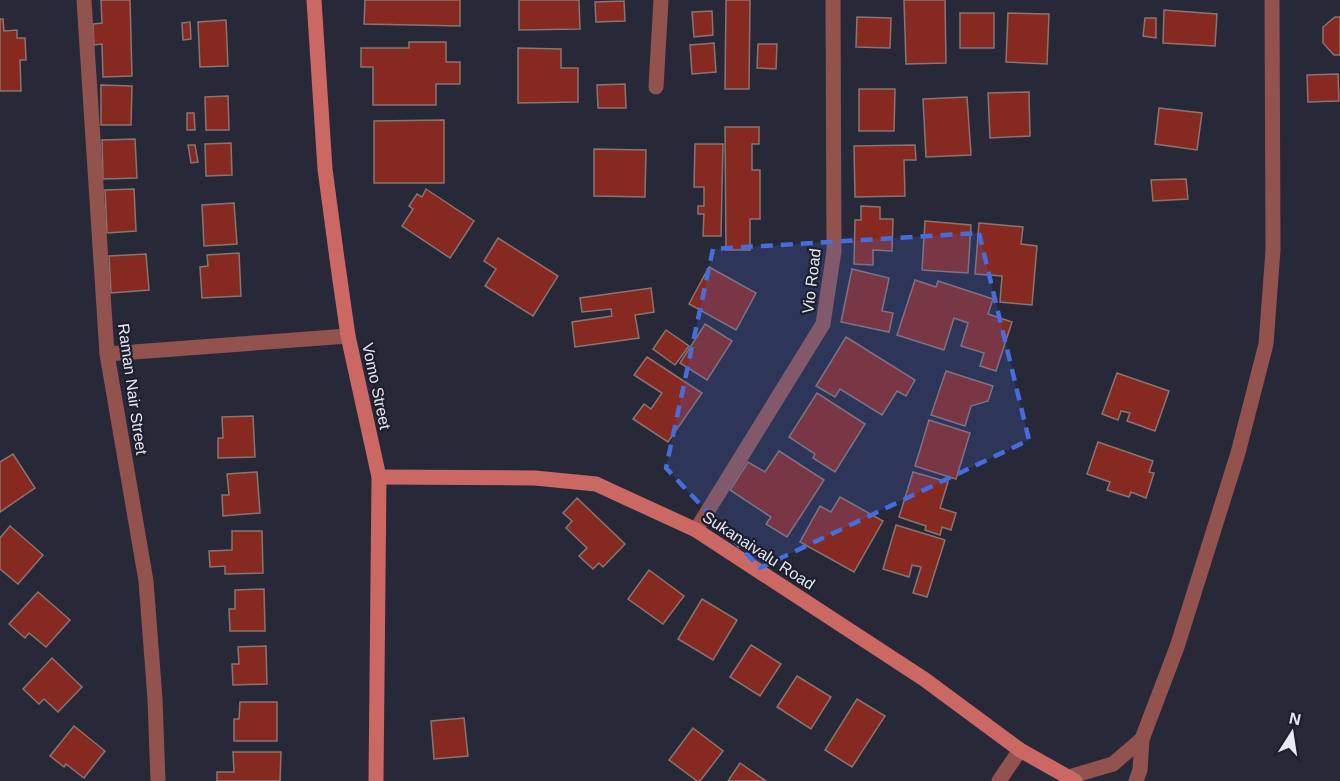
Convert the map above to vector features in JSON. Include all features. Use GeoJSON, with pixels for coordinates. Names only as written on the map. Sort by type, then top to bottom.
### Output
{"type":"FeatureCollection","features":[{"type":"Feature","properties":{"kind":"main road","name":"Vomo Street"},"geometry":{"type":"LineString","coordinates":[[314,0],[325,169],[348,336],[379,477],[376,781]]}},
{"type":"Feature","properties":{"kind":"main road","name":"Sukanaivalu Road"},"geometry":{"type":"LineString","coordinates":[[379,477],[535,478],[596,484],[696,530],[924,679],[1020,750],[1072,779]]}},
{"type":"Feature","properties":{"kind":"street","name":"Raman Nair Street"},"geometry":{"type":"LineString","coordinates":[[84,0],[107,354],[146,581],[155,699],[158,781]]}},
{"type":"Feature","properties":{"kind":"street"},"geometry":{"type":"LineString","coordinates":[[656,87],[661,0]]}},
{"type":"Feature","properties":{"kind":"street","name":"Vio Road"},"geometry":{"type":"LineString","coordinates":[[696,530],[823,324],[834,251],[833,0]]}},
{"type":"Feature","properties":{"kind":"street"},"geometry":{"type":"LineString","coordinates":[[1136,781],[1140,770],[1142,739],[1177,647],[1238,453],[1266,344],[1273,250],[1272,0]]}},
{"type":"Feature","properties":{"kind":"street"},"geometry":{"type":"LineString","coordinates":[[107,354],[348,336]]}},
{"type":"Feature","properties":{"kind":"street"},"geometry":{"type":"LineString","coordinates":[[1072,779],[1113,764],[1142,739]]}},
{"type":"Feature","properties":{"kind":"street"},"geometry":{"type":"LineString","coordinates":[[999,781],[1020,750]]}},
{"type":"Feature","properties":{"kind":"highlighted area"},"geometry":{"type":"Polygon","coordinates":[[[979,233],[1029,440],[760,568],[666,468],[713,249],[979,233]]]}},
{"type":"Feature","properties":{"kind":"building"},"geometry":{"type":"Polygon","coordinates":[[[101,0],[130,0],[132,76],[103,77],[102,44],[94,45],[93,24],[102,23],[101,0]]]}},
{"type":"Feature","properties":{"kind":"building"},"geometry":{"type":"Polygon","coordinates":[[[365,0],[460,0],[460,26],[364,24],[365,0]]]}},
{"type":"Feature","properties":{"kind":"building"},"geometry":{"type":"Polygon","coordinates":[[[519,0],[579,0],[580,29],[519,30],[519,0]]]}},
{"type":"Feature","properties":{"kind":"building"},"geometry":{"type":"Polygon","coordinates":[[[726,0],[750,0],[749,89],[725,89],[726,0]]]}},
{"type":"Feature","properties":{"kind":"building"},"geometry":{"type":"Polygon","coordinates":[[[904,0],[945,0],[946,63],[906,64],[904,0]]]}},
{"type":"Feature","properties":{"kind":"building"},"geometry":{"type":"Polygon","coordinates":[[[624,1],[625,21],[596,22],[595,2],[624,1]]]}},
{"type":"Feature","properties":{"kind":"building"},"geometry":{"type":"Polygon","coordinates":[[[1164,10],[1217,14],[1215,46],[1163,43],[1164,10]]]}},
{"type":"Feature","properties":{"kind":"building"},"geometry":{"type":"Polygon","coordinates":[[[712,11],[713,35],[694,37],[692,12],[712,11]]]}},
{"type":"Feature","properties":{"kind":"building"},"geometry":{"type":"Polygon","coordinates":[[[960,13],[994,13],[994,48],[960,48],[960,13]]]}},
{"type":"Feature","properties":{"kind":"building"},"geometry":{"type":"Polygon","coordinates":[[[1008,13],[1049,14],[1047,64],[1006,62],[1008,13]]]}},
{"type":"Feature","properties":{"kind":"building"},"geometry":{"type":"Polygon","coordinates":[[[857,17],[891,18],[890,48],[856,47],[857,17]]]}},
{"type":"Feature","properties":{"kind":"building"},"geometry":{"type":"Polygon","coordinates":[[[1335,17],[1340,17],[1340,55],[1334,55],[1323,43],[1323,27],[1335,17]]]}},
{"type":"Feature","properties":{"kind":"building"},"geometry":{"type":"Polygon","coordinates":[[[1145,18],[1156,18],[1156,38],[1143,36],[1145,18]]]}},
{"type":"Feature","properties":{"kind":"building"},"geometry":{"type":"Polygon","coordinates":[[[0,19],[3,19],[4,31],[17,30],[17,38],[25,38],[26,60],[20,60],[21,91],[0,91],[0,19]]]}},
{"type":"Feature","properties":{"kind":"building"},"geometry":{"type":"Polygon","coordinates":[[[226,20],[228,66],[200,67],[198,22],[226,20]]]}},
{"type":"Feature","properties":{"kind":"building"},"geometry":{"type":"Polygon","coordinates":[[[190,22],[191,39],[183,40],[182,23],[190,22]]]}},
{"type":"Feature","properties":{"kind":"building"},"geometry":{"type":"Polygon","coordinates":[[[409,42],[446,42],[446,62],[460,62],[460,84],[436,84],[436,105],[373,105],[373,67],[361,67],[361,48],[409,48],[409,42]]]}},
{"type":"Feature","properties":{"kind":"building"},"geometry":{"type":"Polygon","coordinates":[[[714,43],[716,72],[692,74],[690,45],[714,43]]]}},
{"type":"Feature","properties":{"kind":"building"},"geometry":{"type":"Polygon","coordinates":[[[758,44],[777,44],[776,69],[757,68],[758,44]]]}},
{"type":"Feature","properties":{"kind":"building"},"geometry":{"type":"Polygon","coordinates":[[[518,48],[561,49],[561,68],[578,68],[578,102],[518,103],[518,48]]]}},
{"type":"Feature","properties":{"kind":"building"},"geometry":{"type":"Polygon","coordinates":[[[1338,74],[1339,101],[1308,102],[1307,75],[1338,74]]]}},
{"type":"Feature","properties":{"kind":"building"},"geometry":{"type":"Polygon","coordinates":[[[625,84],[626,108],[598,108],[597,85],[625,84]]]}},
{"type":"Feature","properties":{"kind":"building"},"geometry":{"type":"Polygon","coordinates":[[[101,85],[132,86],[131,125],[101,125],[101,85]]]}},
{"type":"Feature","properties":{"kind":"building"},"geometry":{"type":"Polygon","coordinates":[[[859,89],[895,89],[894,131],[859,131],[859,89]]]}},
{"type":"Feature","properties":{"kind":"building"},"geometry":{"type":"Polygon","coordinates":[[[1029,92],[1030,136],[990,138],[988,93],[1029,92]]]}},
{"type":"Feature","properties":{"kind":"building"},"geometry":{"type":"Polygon","coordinates":[[[228,96],[229,130],[206,130],[205,97],[228,96]]]}},
{"type":"Feature","properties":{"kind":"building"},"geometry":{"type":"Polygon","coordinates":[[[967,97],[971,155],[926,157],[923,99],[967,97]]]}},
{"type":"Feature","properties":{"kind":"building"},"geometry":{"type":"Polygon","coordinates":[[[1159,108],[1202,113],[1197,150],[1155,144],[1159,108]]]}},
{"type":"Feature","properties":{"kind":"building"},"geometry":{"type":"Polygon","coordinates":[[[187,113],[194,113],[195,130],[187,130],[187,113]]]}},
{"type":"Feature","properties":{"kind":"building"},"geometry":{"type":"Polygon","coordinates":[[[444,120],[444,183],[374,183],[374,121],[444,120]]]}},
{"type":"Feature","properties":{"kind":"building"},"geometry":{"type":"Polygon","coordinates":[[[725,127],[759,127],[759,144],[752,144],[752,170],[760,170],[760,219],[750,219],[750,250],[726,250],[725,127]]]}},
{"type":"Feature","properties":{"kind":"building"},"geometry":{"type":"Polygon","coordinates":[[[135,139],[137,178],[103,179],[102,140],[135,139]]]}},
{"type":"Feature","properties":{"kind":"building"},"geometry":{"type":"Polygon","coordinates":[[[231,143],[232,175],[206,176],[205,144],[231,143]]]}},
{"type":"Feature","properties":{"kind":"building"},"geometry":{"type":"Polygon","coordinates":[[[695,144],[723,144],[721,236],[703,236],[704,214],[698,214],[698,206],[704,206],[704,187],[694,187],[695,144]]]}},
{"type":"Feature","properties":{"kind":"building"},"geometry":{"type":"Polygon","coordinates":[[[188,145],[195,145],[198,162],[191,163],[188,145]]]}},
{"type":"Feature","properties":{"kind":"building"},"geometry":{"type":"Polygon","coordinates":[[[915,145],[916,160],[904,160],[905,196],[855,197],[854,146],[915,145]]]}},
{"type":"Feature","properties":{"kind":"building"},"geometry":{"type":"Polygon","coordinates":[[[594,149],[646,150],[645,197],[594,196],[594,149]]]}},
{"type":"Feature","properties":{"kind":"building"},"geometry":{"type":"Polygon","coordinates":[[[1186,179],[1188,199],[1153,201],[1151,180],[1186,179]]]}},
{"type":"Feature","properties":{"kind":"building"},"geometry":{"type":"Polygon","coordinates":[[[134,189],[136,231],[107,233],[105,190],[134,189]]]}},
{"type":"Feature","properties":{"kind":"building"},"geometry":{"type":"Polygon","coordinates":[[[426,189],[474,221],[450,258],[402,226],[413,209],[409,206],[417,194],[422,197],[426,189]]]}},
{"type":"Feature","properties":{"kind":"building"},"geometry":{"type":"Polygon","coordinates":[[[234,203],[237,244],[204,246],[202,205],[234,203]]]}},
{"type":"Feature","properties":{"kind":"building"},"geometry":{"type":"Polygon","coordinates":[[[861,206],[880,207],[880,219],[893,219],[892,251],[873,250],[873,265],[854,264],[855,220],[861,220],[861,206]]]}},
{"type":"Feature","properties":{"kind":"building"},"geometry":{"type":"Polygon","coordinates":[[[925,221],[971,225],[968,273],[922,270],[925,221]]]}},
{"type":"Feature","properties":{"kind":"building"},"geometry":{"type":"Polygon","coordinates":[[[979,223],[1023,227],[1021,244],[1037,246],[1032,305],[1000,302],[1002,276],[975,274],[979,223]]]}},
{"type":"Feature","properties":{"kind":"building"},"geometry":{"type":"Polygon","coordinates":[[[498,238],[558,276],[533,316],[485,286],[496,269],[484,261],[498,238]]]}},
{"type":"Feature","properties":{"kind":"building"},"geometry":{"type":"Polygon","coordinates":[[[239,253],[241,296],[202,298],[200,267],[208,266],[207,255],[239,253]]]}},
{"type":"Feature","properties":{"kind":"building"},"geometry":{"type":"Polygon","coordinates":[[[146,254],[149,290],[111,293],[109,256],[146,254]]]}},
{"type":"Feature","properties":{"kind":"building"},"geometry":{"type":"Polygon","coordinates":[[[709,267],[756,293],[736,330],[689,304],[709,267]]]}},
{"type":"Feature","properties":{"kind":"building"},"geometry":{"type":"Polygon","coordinates":[[[852,269],[889,278],[882,311],[893,313],[889,332],[841,322],[852,269]]]}},
{"type":"Feature","properties":{"kind":"building"},"geometry":{"type":"Polygon","coordinates":[[[915,280],[936,287],[938,281],[993,299],[988,314],[1012,322],[996,371],[980,366],[984,353],[961,346],[968,323],[954,318],[944,350],[897,335],[915,280]]]}},
{"type":"Feature","properties":{"kind":"building"},"geometry":{"type":"Polygon","coordinates":[[[651,288],[654,312],[635,315],[639,338],[575,347],[572,322],[612,316],[611,309],[582,312],[580,298],[651,288]]]}},
{"type":"Feature","properties":{"kind":"building"},"geometry":{"type":"Polygon","coordinates":[[[705,324],[732,341],[707,380],[680,363],[705,324]]]}},
{"type":"Feature","properties":{"kind":"building"},"geometry":{"type":"Polygon","coordinates":[[[666,330],[689,346],[675,365],[653,349],[666,330]]]}},
{"type":"Feature","properties":{"kind":"building"},"geometry":{"type":"Polygon","coordinates":[[[846,337],[915,380],[906,396],[897,391],[882,415],[840,389],[835,397],[816,386],[846,337]]]}},
{"type":"Feature","properties":{"kind":"building"},"geometry":{"type":"Polygon","coordinates":[[[647,357],[702,393],[668,442],[633,419],[644,404],[651,409],[662,393],[634,375],[647,357]]]}},
{"type":"Feature","properties":{"kind":"building"},"geometry":{"type":"Polygon","coordinates":[[[946,371],[993,386],[988,401],[971,406],[965,426],[931,415],[946,371]]]}},
{"type":"Feature","properties":{"kind":"building"},"geometry":{"type":"Polygon","coordinates":[[[1117,373],[1169,391],[1155,431],[1127,421],[1130,413],[1121,411],[1118,420],[1102,414],[1117,373]]]}},
{"type":"Feature","properties":{"kind":"building"},"geometry":{"type":"Polygon","coordinates":[[[817,393],[865,424],[835,472],[813,458],[815,454],[789,437],[817,393]]]}},
{"type":"Feature","properties":{"kind":"building"},"geometry":{"type":"Polygon","coordinates":[[[253,416],[255,457],[218,458],[218,438],[223,438],[222,417],[253,416]]]}},
{"type":"Feature","properties":{"kind":"building"},"geometry":{"type":"Polygon","coordinates":[[[929,420],[970,433],[956,479],[915,466],[929,420]]]}},
{"type":"Feature","properties":{"kind":"building"},"geometry":{"type":"Polygon","coordinates":[[[1098,442],[1153,461],[1149,472],[1154,473],[1146,498],[1131,492],[1129,497],[1107,490],[1110,482],[1087,474],[1098,442]]]}},
{"type":"Feature","properties":{"kind":"building"},"geometry":{"type":"Polygon","coordinates":[[[779,451],[824,480],[787,537],[766,524],[771,517],[730,490],[748,462],[765,472],[779,451]]]}},
{"type":"Feature","properties":{"kind":"building"},"geometry":{"type":"Polygon","coordinates":[[[13,454],[35,488],[0,512],[0,462],[13,454]]]}},
{"type":"Feature","properties":{"kind":"building"},"geometry":{"type":"Polygon","coordinates":[[[257,472],[260,513],[223,516],[222,495],[229,495],[227,474],[257,472]]]}},
{"type":"Feature","properties":{"kind":"building"},"geometry":{"type":"Polygon","coordinates":[[[913,472],[948,482],[940,508],[956,513],[951,530],[942,527],[940,535],[925,530],[926,526],[899,517],[913,472]]]}},
{"type":"Feature","properties":{"kind":"building"},"geometry":{"type":"Polygon","coordinates":[[[840,497],[883,521],[854,572],[800,542],[820,506],[831,512],[840,497]]]}},
{"type":"Feature","properties":{"kind":"building"},"geometry":{"type":"Polygon","coordinates":[[[577,498],[625,544],[603,567],[599,563],[593,569],[579,556],[587,548],[566,528],[572,521],[563,513],[577,498]]]}},
{"type":"Feature","properties":{"kind":"building"},"geometry":{"type":"Polygon","coordinates":[[[896,525],[945,540],[927,597],[913,593],[921,567],[912,565],[909,577],[883,569],[896,525]]]}},
{"type":"Feature","properties":{"kind":"building"},"geometry":{"type":"Polygon","coordinates":[[[10,526],[43,555],[18,584],[0,569],[0,538],[10,526]]]}},
{"type":"Feature","properties":{"kind":"building"},"geometry":{"type":"Polygon","coordinates":[[[232,531],[262,531],[263,573],[225,574],[225,566],[210,567],[209,551],[232,550],[232,531]]]}},
{"type":"Feature","properties":{"kind":"building"},"geometry":{"type":"Polygon","coordinates":[[[649,570],[684,596],[663,624],[628,599],[649,570]]]}},
{"type":"Feature","properties":{"kind":"building"},"geometry":{"type":"Polygon","coordinates":[[[264,589],[265,631],[230,631],[229,609],[235,609],[235,590],[264,589]]]}},
{"type":"Feature","properties":{"kind":"building"},"geometry":{"type":"Polygon","coordinates":[[[38,592],[70,620],[46,647],[29,633],[25,638],[9,624],[38,592]]]}},
{"type":"Feature","properties":{"kind":"building"},"geometry":{"type":"Polygon","coordinates":[[[702,599],[737,620],[713,660],[678,639],[702,599]]]}},
{"type":"Feature","properties":{"kind":"building"},"geometry":{"type":"Polygon","coordinates":[[[751,645],[781,664],[760,696],[730,677],[751,645]]]}},
{"type":"Feature","properties":{"kind":"building"},"geometry":{"type":"Polygon","coordinates":[[[266,646],[267,684],[233,685],[232,664],[239,664],[238,647],[266,646]]]}},
{"type":"Feature","properties":{"kind":"building"},"geometry":{"type":"Polygon","coordinates":[[[52,658],[82,687],[58,712],[44,699],[39,704],[23,689],[52,658]]]}},
{"type":"Feature","properties":{"kind":"building"},"geometry":{"type":"Polygon","coordinates":[[[797,676],[831,697],[811,729],[777,707],[797,676]]]}},
{"type":"Feature","properties":{"kind":"building"},"geometry":{"type":"Polygon","coordinates":[[[857,699],[885,716],[852,767],[825,750],[857,699]]]}},
{"type":"Feature","properties":{"kind":"building"},"geometry":{"type":"Polygon","coordinates":[[[240,702],[277,702],[277,741],[234,741],[234,719],[239,719],[240,702]]]}},
{"type":"Feature","properties":{"kind":"building"},"geometry":{"type":"Polygon","coordinates":[[[464,718],[468,756],[434,759],[431,721],[464,718]]]}},
{"type":"Feature","properties":{"kind":"building"},"geometry":{"type":"Polygon","coordinates":[[[74,726],[105,751],[84,778],[66,764],[64,767],[50,756],[74,726]]]}},
{"type":"Feature","properties":{"kind":"building"},"geometry":{"type":"Polygon","coordinates":[[[693,728],[723,751],[700,781],[669,760],[693,728]]]}},
{"type":"Feature","properties":{"kind":"building"},"geometry":{"type":"Polygon","coordinates":[[[233,752],[281,752],[280,781],[217,781],[217,772],[234,772],[233,752]]]}},
{"type":"Feature","properties":{"kind":"building"},"geometry":{"type":"Polygon","coordinates":[[[740,763],[766,781],[728,781],[740,763]]]}}]}
